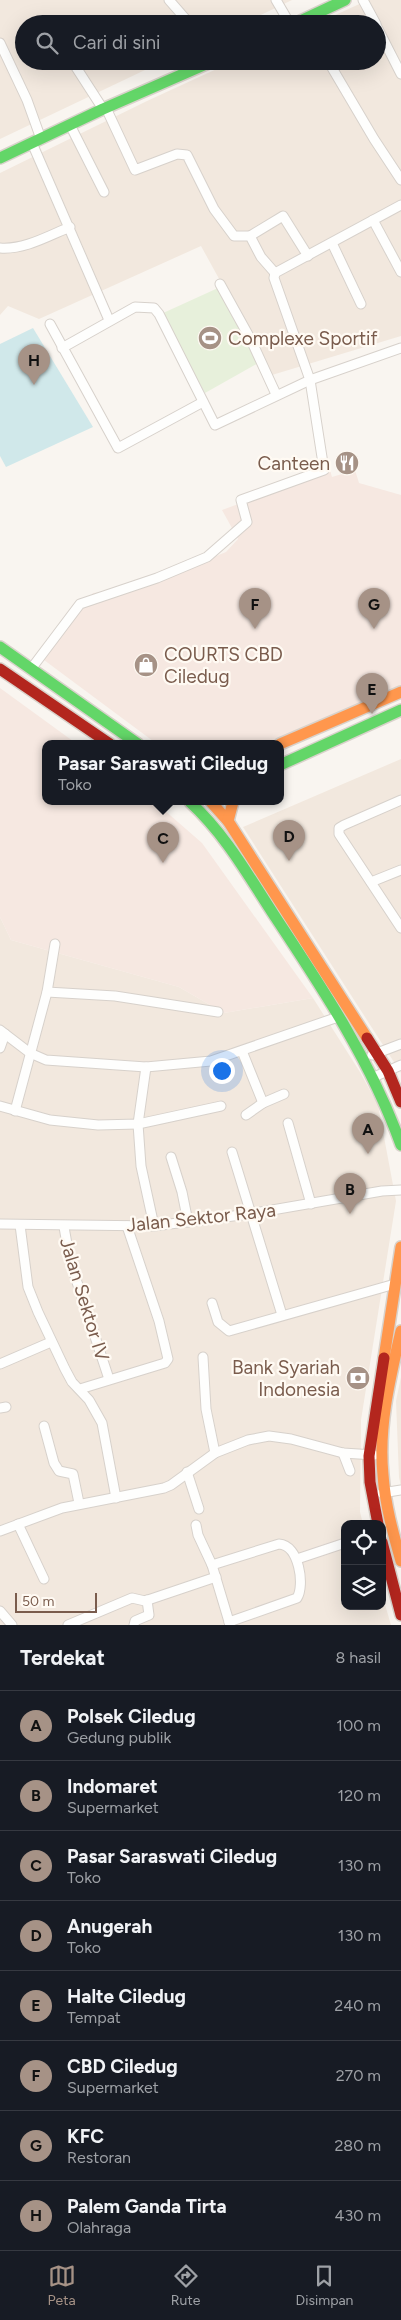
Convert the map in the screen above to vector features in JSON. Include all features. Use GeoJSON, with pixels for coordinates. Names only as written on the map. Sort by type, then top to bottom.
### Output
{"type":"FeatureCollection","features":[{"type":"Feature","properties":{"kind":"main road"},"geometry":{"type":"LineString","coordinates":[[318,15],[346,0]]}},
{"type":"Feature","properties":{"kind":"main road"},"geometry":{"type":"LineString","coordinates":[[0,158],[193,70]]}},
{"type":"Feature","properties":{"kind":"main road"},"geometry":{"type":"LineString","coordinates":[[0,647],[132,740]]}},
{"type":"Feature","properties":{"kind":"main road"},"geometry":{"type":"LineString","coordinates":[[0,669],[104,740]]}},
{"type":"Feature","properties":{"kind":"main road"},"geometry":{"type":"LineString","coordinates":[[284,742],[401,692]]}},
{"type":"Feature","properties":{"kind":"main road"},"geometry":{"type":"LineString","coordinates":[[284,763],[401,710]]}},
{"type":"Feature","properties":{"kind":"main road"},"geometry":{"type":"LineString","coordinates":[[337,718],[344,735]]}},
{"type":"Feature","properties":{"kind":"main road"},"geometry":{"type":"LineString","coordinates":[[196,805],[225,840],[338,1017],[374,1077],[387,1104],[401,1145]]}},
{"type":"Feature","properties":{"kind":"main road"},"geometry":{"type":"LineString","coordinates":[[214,805],[228,821],[388,1071],[401,1102]]}},
{"type":"Feature","properties":{"kind":"main road"},"geometry":{"type":"LineString","coordinates":[[228,821],[232,805]]}},
{"type":"Feature","properties":{"kind":"main road"},"geometry":{"type":"LineString","coordinates":[[377,1520],[372,1496],[370,1456],[401,1247]]}},
{"type":"Feature","properties":{"kind":"main road"},"geometry":{"type":"LineString","coordinates":[[401,1331],[387,1394],[382,1455],[384,1493],[401,1561]]}},
{"type":"Feature","properties":{"kind":"main road"},"geometry":{"type":"LineString","coordinates":[[386,1557],[401,1615]]}},
{"type":"Feature","properties":{"kind":"street"},"geometry":{"type":"LineString","coordinates":[[169,0],[182,15]]}},
{"type":"Feature","properties":{"kind":"street"},"geometry":{"type":"LineString","coordinates":[[276,0],[286,15]]}},
{"type":"Feature","properties":{"kind":"street"},"geometry":{"type":"LineString","coordinates":[[364,0],[372,15]]}},
{"type":"Feature","properties":{"kind":"street"},"geometry":{"type":"LineString","coordinates":[[0,43],[27,100],[36,141],[109,320]]}},
{"type":"Feature","properties":{"kind":"street"},"geometry":{"type":"LineString","coordinates":[[386,45],[401,74]]}},
{"type":"Feature","properties":{"kind":"street"},"geometry":{"type":"LineString","coordinates":[[78,70],[104,109],[137,170],[177,154],[186,155],[222,222],[234,236],[250,236],[283,216],[308,256]]}},
{"type":"Feature","properties":{"kind":"street"},"geometry":{"type":"LineString","coordinates":[[333,70],[374,139],[401,180]]}},
{"type":"Feature","properties":{"kind":"street"},"geometry":{"type":"LineString","coordinates":[[70,125],[104,192]]}},
{"type":"Feature","properties":{"kind":"street"},"geometry":{"type":"LineString","coordinates":[[275,273],[401,205]]}},
{"type":"Feature","properties":{"kind":"street"},"geometry":{"type":"LineString","coordinates":[[373,220],[401,272]]}},
{"type":"Feature","properties":{"kind":"street"},"geometry":{"type":"LineString","coordinates":[[0,248],[9,249],[25,246],[70,227]]}},
{"type":"Feature","properties":{"kind":"street"},"geometry":{"type":"LineString","coordinates":[[30,669],[80,604],[157,578],[207,556],[247,522],[241,500],[324,470],[310,380],[274,278],[275,273],[261,257],[250,236]]}},
{"type":"Feature","properties":{"kind":"street"},"geometry":{"type":"LineString","coordinates":[[332,242],[361,304]]}},
{"type":"Feature","properties":{"kind":"street"},"geometry":{"type":"LineString","coordinates":[[220,284],[251,340],[275,392]]}},
{"type":"Feature","properties":{"kind":"street"},"geometry":{"type":"LineString","coordinates":[[62,348],[135,307],[154,308],[159,314],[215,425],[310,380],[401,348]]}},
{"type":"Feature","properties":{"kind":"street"},"geometry":{"type":"LineString","coordinates":[[50,324],[118,448],[203,402]]}},
{"type":"Feature","properties":{"kind":"street"},"geometry":{"type":"LineString","coordinates":[[401,800],[339,828],[338,834],[401,928]]}},
{"type":"Feature","properties":{"kind":"street"},"geometry":{"type":"LineString","coordinates":[[370,882],[401,870]]}},
{"type":"Feature","properties":{"kind":"street"},"geometry":{"type":"LineString","coordinates":[[15,1111],[47,992],[54,944]]}},
{"type":"Feature","properties":{"kind":"street"},"geometry":{"type":"LineString","coordinates":[[47,992],[115,996],[218,1012]]}},
{"type":"Feature","properties":{"kind":"street"},"geometry":{"type":"LineString","coordinates":[[0,1048],[3,1032],[30,1053],[46,1060],[146,1067],[211,1061],[338,1017]]}},
{"type":"Feature","properties":{"kind":"street"},"geometry":{"type":"LineString","coordinates":[[362,1058],[401,1044]]}},
{"type":"Feature","properties":{"kind":"street"},"geometry":{"type":"LineString","coordinates":[[242,1051],[263,1103]]}},
{"type":"Feature","properties":{"kind":"street"},"geometry":{"type":"LineString","coordinates":[[374,1077],[401,1066]]}},
{"type":"Feature","properties":{"kind":"street"},"geometry":{"type":"LineString","coordinates":[[146,1067],[138,1124],[142,1166],[154,1226]]}},
{"type":"Feature","properties":{"kind":"street"},"geometry":{"type":"LineString","coordinates":[[246,1115],[263,1103],[284,1094]]}},
{"type":"Feature","properties":{"kind":"street"},"geometry":{"type":"LineString","coordinates":[[0,1106],[50,1120],[98,1125],[138,1124],[221,1106]]}},
{"type":"Feature","properties":{"kind":"street"},"geometry":{"type":"LineString","coordinates":[[288,1123],[311,1204]]}},
{"type":"Feature","properties":{"kind":"street"},"geometry":{"type":"LineString","coordinates":[[232,1152],[249,1214],[282,1315]]}},
{"type":"Feature","properties":{"kind":"street"},"geometry":{"type":"LineString","coordinates":[[171,1157],[182,1192],[188,1222]]}},
{"type":"Feature","properties":{"kind":"street","name":"Jalan Sektor Raya"},"geometry":{"type":"LineString","coordinates":[[0,1224],[154,1226],[249,1214],[382,1191],[401,1190]]}},
{"type":"Feature","properties":{"kind":"street"},"geometry":{"type":"LineString","coordinates":[[20,1225],[28,1287],[51,1342],[72,1382],[80,1389],[97,1412],[102,1424],[116,1498]]}},
{"type":"Feature","properties":{"kind":"street","name":"Jalan Sektor IV"},"geometry":{"type":"LineString","coordinates":[[64,1226],[70,1261],[109,1379],[164,1363],[168,1359],[161,1330],[127,1226]]}},
{"type":"Feature","properties":{"kind":"street"},"geometry":{"type":"LineString","coordinates":[[212,1303],[218,1322],[229,1331],[395,1284]]}},
{"type":"Feature","properties":{"kind":"street"},"geometry":{"type":"LineString","coordinates":[[0,1364],[51,1342]]}},
{"type":"Feature","properties":{"kind":"street"},"geometry":{"type":"LineString","coordinates":[[203,1357],[206,1409],[215,1453]]}},
{"type":"Feature","properties":{"kind":"street"},"geometry":{"type":"LineString","coordinates":[[80,1389],[109,1379]]}},
{"type":"Feature","properties":{"kind":"street"},"geometry":{"type":"LineString","coordinates":[[44,1426],[55,1465],[59,1471],[73,1474],[79,1503]]}},
{"type":"Feature","properties":{"kind":"street"},"geometry":{"type":"LineString","coordinates":[[0,1531],[79,1503],[116,1498],[164,1488],[215,1453],[248,1440],[269,1436],[291,1439],[342,1454],[382,1455]]}},
{"type":"Feature","properties":{"kind":"street"},"geometry":{"type":"LineString","coordinates":[[342,1454],[350,1472]]}},
{"type":"Feature","properties":{"kind":"street"},"geometry":{"type":"LineString","coordinates":[[187,1472],[199,1509]]}},
{"type":"Feature","properties":{"kind":"street"},"geometry":{"type":"LineString","coordinates":[[372,1496],[401,1490]]}},
{"type":"Feature","properties":{"kind":"street"},"geometry":{"type":"LineString","coordinates":[[18,1524],[44,1579]]}},
{"type":"Feature","properties":{"kind":"street"},"geometry":{"type":"LineString","coordinates":[[196,1525],[198,1535],[212,1565],[229,1623],[297,1598],[300,1590],[297,1559],[287,1546],[279,1544],[212,1565]]}},
{"type":"Feature","properties":{"kind":"street"},"geometry":{"type":"LineString","coordinates":[[297,1559],[341,1544]]}},
{"type":"Feature","properties":{"kind":"street"},"geometry":{"type":"LineString","coordinates":[[68,1625],[132,1598],[140,1601],[147,1600],[216,1577]]}},
{"type":"Feature","properties":{"kind":"street"},"geometry":{"type":"LineString","coordinates":[[134,1625],[135,1622],[149,1615],[147,1600]]}},
{"type":"Feature","properties":{"kind":"street"},"geometry":{"type":"LineString","coordinates":[[0,1611],[12,1625]]}},
{"type":"Feature","properties":{"kind":"shaded area"},"geometry":{"type":"Polygon","coordinates":[[[0,0],[292,0],[261,15],[15,15],[15,70],[145,70],[0,139],[0,0]]]}},
{"type":"Feature","properties":{"kind":"shaded area"},"geometry":{"type":"Polygon","coordinates":[[[368,0],[401,0],[401,336],[272,375],[201,246],[39,319],[8,306],[0,315],[0,173],[214,70],[386,70],[386,15],[336,15],[368,0]]]}},
{"type":"Feature","properties":{"kind":"shaded area"},"geometry":{"type":"Polygon","coordinates":[[[330,470],[332,477],[355,470],[359,483],[401,495],[401,687],[276,740],[152,740],[44,660],[93,593],[142,587],[226,552],[238,539],[222,510],[330,470]]]}},
{"type":"Feature","properties":{"kind":"shaded area"},"geometry":{"type":"Polygon","coordinates":[[[0,688],[72,740],[42,740],[42,805],[158,805],[202,843],[313,998],[224,1013],[179,987],[11,940],[0,917],[0,688]]]}},
{"type":"Feature","properties":{"kind":"shaded area"},"geometry":{"type":"Polygon","coordinates":[[[401,759],[401,1073],[243,827],[401,759]]]}},
{"type":"Feature","properties":{"kind":"shaded area"},"geometry":{"type":"Polygon","coordinates":[[[0,917],[11,940],[179,987],[224,1013],[313,998],[360,1072],[378,1105],[396,1201],[361,1420],[360,1512],[362,1520],[341,1520],[341,1610],[386,1610],[386,1608],[391,1625],[0,1625],[0,917]]]}},
{"type":"Feature","properties":{"kind":"shaded area"},"geometry":{"type":"Polygon","coordinates":[[[401,1377],[401,1487],[396,1401],[401,1377]]]}},
{"type":"Feature","properties":{"kind":"green space","name":"Complexe Sportif"},"geometry":{"type":"Polygon","coordinates":[[[218,288],[260,362],[205,393],[161,314],[218,288]]]}},
{"type":"Feature","properties":{"kind":"water"},"geometry":{"type":"Polygon","coordinates":[[[33,328],[93,427],[6,467],[0,456],[0,344],[33,328]]]}},
{"type":"Feature","properties":{"kind":"traffic: fast"},"geometry":{"type":"LineString","coordinates":[[313,15],[345,0]]}},
{"type":"Feature","properties":{"kind":"traffic: fast"},"geometry":{"type":"LineString","coordinates":[[0,158],[103,109],[192,70]]}},
{"type":"Feature","properties":{"kind":"traffic: fast"},"geometry":{"type":"LineString","coordinates":[[0,647],[132,740]]}},
{"type":"Feature","properties":{"kind":"traffic: fast"},"geometry":{"type":"LineString","coordinates":[[284,763],[401,710]]}},
{"type":"Feature","properties":{"kind":"traffic: fast"},"geometry":{"type":"LineString","coordinates":[[193,805],[225,841],[328,998],[361,1055],[389,1114],[401,1145]]}},
{"type":"Feature","properties":{"kind":"traffic: slow"},"geometry":{"type":"LineString","coordinates":[[284,742],[401,692]]}},
{"type":"Feature","properties":{"kind":"traffic: slow"},"geometry":{"type":"LineString","coordinates":[[214,805],[228,821],[367,1038]]}},
{"type":"Feature","properties":{"kind":"traffic: slow"},"geometry":{"type":"LineString","coordinates":[[228,821],[232,805]]}},
{"type":"Feature","properties":{"kind":"traffic: slow"},"geometry":{"type":"LineString","coordinates":[[384,1358],[401,1247]]}},
{"type":"Feature","properties":{"kind":"traffic: slow"},"geometry":{"type":"LineString","coordinates":[[401,1331],[386,1403],[382,1439],[387,1508],[401,1561]]}},
{"type":"Feature","properties":{"kind":"traffic: jam"},"geometry":{"type":"LineString","coordinates":[[0,669],[104,740]]}},
{"type":"Feature","properties":{"kind":"traffic: jam"},"geometry":{"type":"LineString","coordinates":[[367,1038],[388,1071],[401,1102]]}},
{"type":"Feature","properties":{"kind":"traffic: jam"},"geometry":{"type":"LineString","coordinates":[[377,1520],[370,1482],[369,1456],[384,1358]]}},
{"type":"Feature","properties":{"kind":"traffic: jam"},"geometry":{"type":"LineString","coordinates":[[386,1557],[401,1615]]}},
{"type":"Feature","properties":{"kind":"place","name":"Complexe Sportif"},"geometry":{"type":"Point","coordinates":[210,338]}},
{"type":"Feature","properties":{"kind":"place","name":"Palem Ganda Tirta"},"geometry":{"type":"Point","coordinates":[34,385]}},
{"type":"Feature","properties":{"kind":"place","name":"Canteen"},"geometry":{"type":"Point","coordinates":[347,463]}},
{"type":"Feature","properties":{"kind":"place","name":"CBD Ciledug"},"geometry":{"type":"Point","coordinates":[255,629]}},
{"type":"Feature","properties":{"kind":"place","name":"KFC"},"geometry":{"type":"Point","coordinates":[374,629]}},
{"type":"Feature","properties":{"kind":"place","name":"COURTS CBD Ciledug"},"geometry":{"type":"Point","coordinates":[146,665]}},
{"type":"Feature","properties":{"kind":"place","name":"Halte Ciledug"},"geometry":{"type":"Point","coordinates":[372,714]}},
{"type":"Feature","properties":{"kind":"place","name":"Anugerah"},"geometry":{"type":"Point","coordinates":[289,861]}},
{"type":"Feature","properties":{"kind":"place","name":"Pasar Saraswati Ciledug"},"geometry":{"type":"Point","coordinates":[163,863]}},
{"type":"Feature","properties":{"kind":"place","name":"Polsek Ciledug"},"geometry":{"type":"Point","coordinates":[368,1154]}},
{"type":"Feature","properties":{"kind":"place","name":"Indomaret"},"geometry":{"type":"Point","coordinates":[350,1214]}},
{"type":"Feature","properties":{"kind":"place","name":"Bank Syariah Indonesia"},"geometry":{"type":"Point","coordinates":[358,1378]}}]}
